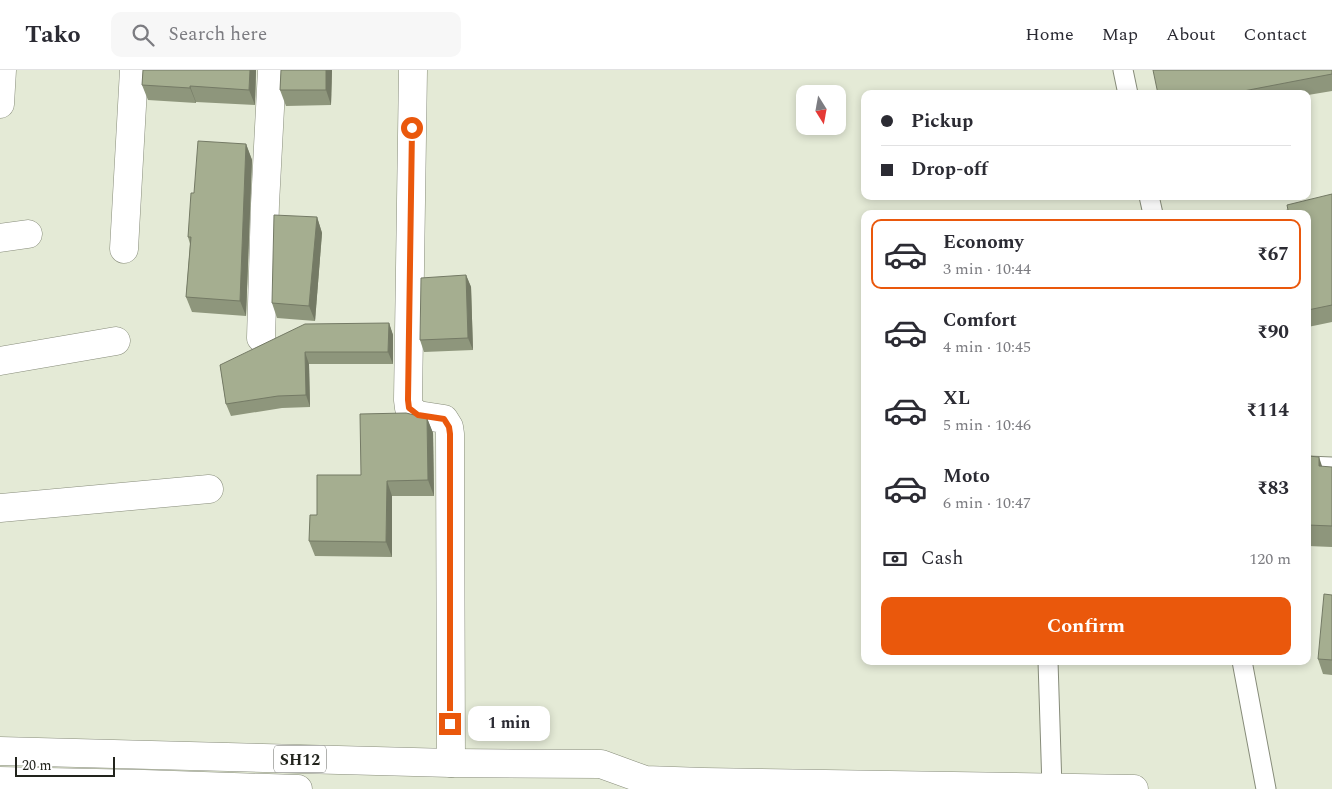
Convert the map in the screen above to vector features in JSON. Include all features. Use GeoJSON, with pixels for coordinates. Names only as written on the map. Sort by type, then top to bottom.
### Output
{"type":"FeatureCollection","features":[{"type":"Feature","properties":{"kind":"street"},"geometry":{"type":"LineString","coordinates":[[0,104],[2,70]]}},
{"type":"Feature","properties":{"kind":"street"},"geometry":{"type":"LineString","coordinates":[[124,249],[134,70]]}},
{"type":"Feature","properties":{"kind":"street"},"geometry":{"type":"LineString","coordinates":[[261,338],[272,70]]}},
{"type":"Feature","properties":{"kind":"street"},"geometry":{"type":"LineString","coordinates":[[413,70],[408,400],[409,408],[418,415],[444,419],[449,427],[450,434],[450,763]]}},
{"type":"Feature","properties":{"kind":"street"},"geometry":{"type":"LineString","coordinates":[[0,238],[28,234]]}},
{"type":"Feature","properties":{"kind":"street"},"geometry":{"type":"LineString","coordinates":[[0,361],[116,341]]}},
{"type":"Feature","properties":{"kind":"street"},"geometry":{"type":"LineString","coordinates":[[0,508],[208,489]]}},
{"type":"Feature","properties":{"kind":"street","name":"SH12"},"geometry":{"type":"LineString","coordinates":[[0,751],[450,763],[601,764],[645,780],[1134,789]]}},
{"type":"Feature","properties":{"kind":"street","name":"SH12"},"geometry":{"type":"LineString","coordinates":[[616,789],[645,780]]}},
{"type":"Feature","properties":{"kind":"street","name":"SH12"},"geometry":{"type":"LineString","coordinates":[[0,781],[298,789]]}},
{"type":"Feature","properties":{"kind":"lane"},"geometry":{"type":"LineString","coordinates":[[1123,70],[1127,90]]}},
{"type":"Feature","properties":{"kind":"lane"},"geometry":{"type":"LineString","coordinates":[[1311,466],[1332,467]]}},
{"type":"Feature","properties":{"kind":"lane"},"geometry":{"type":"LineString","coordinates":[[1048,665],[1052,788]]}},
{"type":"Feature","properties":{"kind":"lane"},"geometry":{"type":"LineString","coordinates":[[1243,665],[1266,789]]}},
{"type":"Feature","properties":{"kind":"building"},"geometry":{"type":"Polygon","coordinates":[[[143,70],[250,70],[249,90],[142,85],[143,70]]]}},
{"type":"Feature","properties":{"kind":"building"},"geometry":{"type":"Polygon","coordinates":[[[281,70],[326,70],[326,90],[280,90],[281,70]]]}},
{"type":"Feature","properties":{"kind":"building"},"geometry":{"type":"Polygon","coordinates":[[[1153,70],[1332,70],[1332,74],[1249,90],[1157,90],[1153,70]]]}},
{"type":"Feature","properties":{"kind":"building"},"geometry":{"type":"Polygon","coordinates":[[[198,141],[246,144],[240,301],[186,297],[191,237],[188,237],[191,193],[194,193],[198,141]]]}},
{"type":"Feature","properties":{"kind":"building"},"geometry":{"type":"Polygon","coordinates":[[[1332,194],[1332,305],[1311,309],[1311,210],[1288,210],[1287,205],[1332,194]]]}},
{"type":"Feature","properties":{"kind":"building"},"geometry":{"type":"Polygon","coordinates":[[[274,215],[317,217],[309,306],[272,303],[274,215]]]}},
{"type":"Feature","properties":{"kind":"building"},"geometry":{"type":"Polygon","coordinates":[[[466,275],[468,338],[420,340],[421,278],[466,275]]]}},
{"type":"Feature","properties":{"kind":"building"},"geometry":{"type":"Polygon","coordinates":[[[389,323],[388,352],[305,352],[306,395],[278,396],[226,404],[220,365],[305,324],[389,323]]]}},
{"type":"Feature","properties":{"kind":"building"},"geometry":{"type":"Polygon","coordinates":[[[406,413],[427,418],[428,480],[387,481],[386,542],[309,541],[310,515],[317,515],[317,475],[361,475],[360,414],[406,413]]]}},
{"type":"Feature","properties":{"kind":"building"},"geometry":{"type":"Polygon","coordinates":[[[1311,456],[1319,457],[1319,466],[1332,467],[1332,526],[1311,525],[1311,456]]]}},
{"type":"Feature","properties":{"kind":"building"},"geometry":{"type":"Polygon","coordinates":[[[1324,594],[1332,595],[1332,660],[1318,659],[1324,594]]]}},
{"type":"Feature","properties":{"kind":"route"},"geometry":{"type":"LineString","coordinates":[[412,128],[408,400],[409,408],[418,415],[444,419],[449,427],[450,434],[450,724]]}}]}
